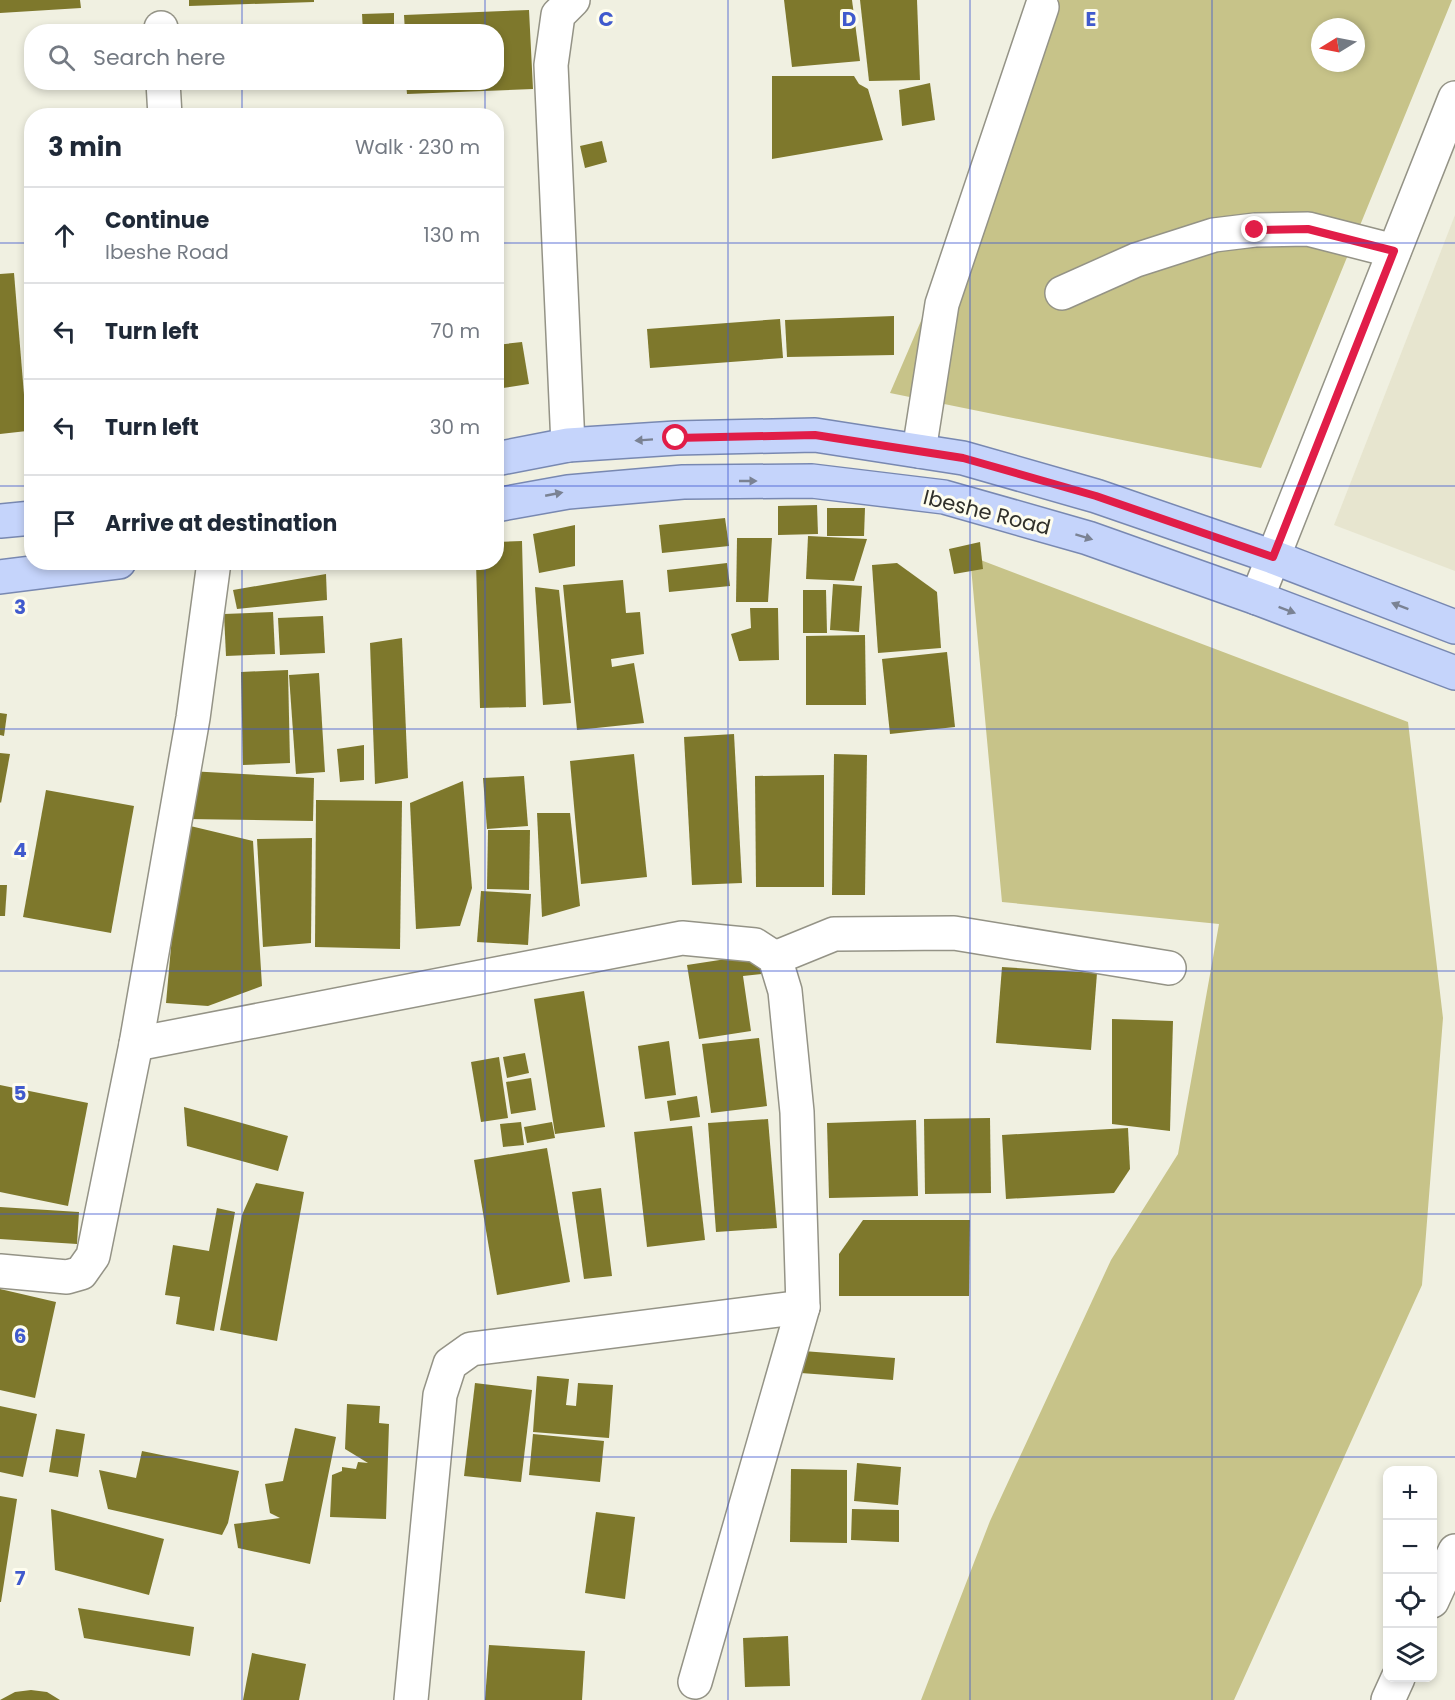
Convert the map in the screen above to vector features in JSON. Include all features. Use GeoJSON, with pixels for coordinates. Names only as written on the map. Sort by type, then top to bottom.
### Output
{"type":"FeatureCollection","features":[{"type":"Feature","properties":{"kind":"main road","name":"Ibeshe Road"},"geometry":{"type":"LineString","coordinates":[[504,458],[568,446],[676,438],[815,435],[919,451],[978,462],[1096,496],[1273,557],[1455,627]]}},
{"type":"Feature","properties":{"kind":"main road","name":"Ibeshe Road"},"geometry":{"type":"LineString","coordinates":[[504,504],[568,492],[683,482],[823,483],[944,497],[1088,538],[1257,598],[1455,673]]}},
{"type":"Feature","properties":{"kind":"main road"},"geometry":{"type":"LineString","coordinates":[[0,521],[24,519]]}},
{"type":"Feature","properties":{"kind":"main road"},"geometry":{"type":"LineString","coordinates":[[0,577],[56,570]]}},
{"type":"Feature","properties":{"kind":"street"},"geometry":{"type":"LineString","coordinates":[[568,446],[551,65],[558,15],[573,0]]}},
{"type":"Feature","properties":{"kind":"street"},"geometry":{"type":"LineString","coordinates":[[919,451],[942,304],[1042,7]]}},
{"type":"Feature","properties":{"kind":"street"},"geometry":{"type":"LineString","coordinates":[[163,90],[165,108]]}},
{"type":"Feature","properties":{"kind":"street"},"geometry":{"type":"LineString","coordinates":[[1257,598],[1455,98]]}},
{"type":"Feature","properties":{"kind":"street"},"geometry":{"type":"LineString","coordinates":[[1062,293],[1136,260],[1214,235],[1255,230],[1308,229],[1394,251]]}},
{"type":"Feature","properties":{"kind":"street"},"geometry":{"type":"LineString","coordinates":[[0,1271],[67,1277],[81,1273],[93,1256],[136,1044],[193,718],[213,570]]}},
{"type":"Feature","properties":{"kind":"street"},"geometry":{"type":"LineString","coordinates":[[775,958],[834,934],[954,933],[1168,968]]}},
{"type":"Feature","properties":{"kind":"street"},"geometry":{"type":"LineString","coordinates":[[136,1044],[682,938],[755,945],[775,958],[785,990],[797,1112],[803,1307],[695,1682]]}},
{"type":"Feature","properties":{"kind":"street"},"geometry":{"type":"LineString","coordinates":[[411,1700],[440,1395],[450,1364],[471,1349],[803,1307]]}},
{"type":"Feature","properties":{"kind":"street"},"geometry":{"type":"LineString","coordinates":[[1437,1590],[1455,1551]]}},
{"type":"Feature","properties":{"kind":"street"},"geometry":{"type":"LineString","coordinates":[[1388,1700],[1396,1682]]}},
{"type":"Feature","properties":{"kind":"shaded area"},"geometry":{"type":"Polygon","coordinates":[[[1059,0],[1452,0],[1261,468],[890,393],[1059,0]]]}},
{"type":"Feature","properties":{"kind":"shaded area"},"geometry":{"type":"Polygon","coordinates":[[[1455,215],[1455,571],[1334,525],[1455,215]]]}},
{"type":"Feature","properties":{"kind":"shaded area"},"geometry":{"type":"Polygon","coordinates":[[[970,556],[1408,722],[1443,1018],[1422,1285],[1234,1700],[921,1700],[990,1521],[1111,1260],[1178,1154],[1219,924],[1002,902],[970,556]]]}},
{"type":"Feature","properties":{"kind":"building"},"geometry":{"type":"Polygon","coordinates":[[[0,0],[80,0],[81,8],[0,13],[0,0]]]}},
{"type":"Feature","properties":{"kind":"building"},"geometry":{"type":"Polygon","coordinates":[[[189,0],[314,0],[314,2],[189,6],[189,0]]]}},
{"type":"Feature","properties":{"kind":"building"},"geometry":{"type":"Polygon","coordinates":[[[784,0],[852,0],[860,61],[792,67],[784,0]]]}},
{"type":"Feature","properties":{"kind":"building"},"geometry":{"type":"Polygon","coordinates":[[[860,0],[917,0],[920,80],[869,81],[860,0]]]}},
{"type":"Feature","properties":{"kind":"building"},"geometry":{"type":"Polygon","coordinates":[[[529,10],[533,89],[407,94],[407,90],[504,90],[504,24],[405,24],[404,15],[529,10]]]}},
{"type":"Feature","properties":{"kind":"building"},"geometry":{"type":"Polygon","coordinates":[[[394,13],[394,24],[363,24],[362,14],[394,13]]]}},
{"type":"Feature","properties":{"kind":"building"},"geometry":{"type":"Polygon","coordinates":[[[772,76],[854,76],[859,84],[868,89],[883,140],[772,159],[772,76]]]}},
{"type":"Feature","properties":{"kind":"building"},"geometry":{"type":"Polygon","coordinates":[[[930,83],[935,120],[902,126],[899,90],[930,83]]]}},
{"type":"Feature","properties":{"kind":"building"},"geometry":{"type":"Polygon","coordinates":[[[602,141],[607,162],[585,168],[580,146],[602,141]]]}},
{"type":"Feature","properties":{"kind":"building"},"geometry":{"type":"Polygon","coordinates":[[[14,273],[24,395],[24,431],[0,434],[0,274],[14,273]]]}},
{"type":"Feature","properties":{"kind":"building"},"geometry":{"type":"Polygon","coordinates":[[[894,316],[894,355],[787,357],[785,320],[894,316]]]}},
{"type":"Feature","properties":{"kind":"building"},"geometry":{"type":"Polygon","coordinates":[[[780,319],[783,358],[650,368],[647,329],[780,319]]]}},
{"type":"Feature","properties":{"kind":"building"},"geometry":{"type":"Polygon","coordinates":[[[522,342],[529,384],[504,388],[504,344],[522,342]]]}},
{"type":"Feature","properties":{"kind":"building"},"geometry":{"type":"Polygon","coordinates":[[[817,505],[818,534],[778,535],[778,506],[817,505]]]}},
{"type":"Feature","properties":{"kind":"building"},"geometry":{"type":"Polygon","coordinates":[[[827,508],[865,508],[864,536],[827,536],[827,508]]]}},
{"type":"Feature","properties":{"kind":"building"},"geometry":{"type":"Polygon","coordinates":[[[725,518],[729,546],[662,553],[659,525],[725,518]]]}},
{"type":"Feature","properties":{"kind":"building"},"geometry":{"type":"Polygon","coordinates":[[[575,525],[575,566],[539,573],[533,534],[575,525]]]}},
{"type":"Feature","properties":{"kind":"building"},"geometry":{"type":"Polygon","coordinates":[[[808,536],[867,539],[854,581],[806,579],[808,536]]]}},
{"type":"Feature","properties":{"kind":"building"},"geometry":{"type":"Polygon","coordinates":[[[737,538],[772,538],[768,602],[736,602],[737,538]]]}},
{"type":"Feature","properties":{"kind":"building"},"geometry":{"type":"Polygon","coordinates":[[[522,541],[526,707],[480,708],[476,570],[504,570],[504,542],[522,541]]]}},
{"type":"Feature","properties":{"kind":"building"},"geometry":{"type":"Polygon","coordinates":[[[980,542],[983,569],[954,574],[949,549],[980,542]]]}},
{"type":"Feature","properties":{"kind":"building"},"geometry":{"type":"Polygon","coordinates":[[[727,563],[730,586],[669,592],[667,570],[727,563]]]}},
{"type":"Feature","properties":{"kind":"building"},"geometry":{"type":"Polygon","coordinates":[[[897,563],[937,592],[941,648],[878,653],[872,565],[897,563]]]}},
{"type":"Feature","properties":{"kind":"building"},"geometry":{"type":"Polygon","coordinates":[[[326,574],[327,600],[237,609],[233,590],[326,574]]]}},
{"type":"Feature","properties":{"kind":"building"},"geometry":{"type":"Polygon","coordinates":[[[623,580],[626,613],[640,612],[644,654],[611,659],[612,667],[634,663],[644,723],[577,730],[563,585],[623,580]]]}},
{"type":"Feature","properties":{"kind":"building"},"geometry":{"type":"Polygon","coordinates":[[[833,584],[862,586],[859,632],[830,630],[833,584]]]}},
{"type":"Feature","properties":{"kind":"building"},"geometry":{"type":"Polygon","coordinates":[[[535,587],[559,590],[571,703],[543,705],[535,587]]]}},
{"type":"Feature","properties":{"kind":"building"},"geometry":{"type":"Polygon","coordinates":[[[803,590],[826,590],[827,633],[803,633],[803,590]]]}},
{"type":"Feature","properties":{"kind":"building"},"geometry":{"type":"Polygon","coordinates":[[[750,608],[778,608],[779,660],[739,661],[731,634],[751,628],[750,608]]]}},
{"type":"Feature","properties":{"kind":"building"},"geometry":{"type":"Polygon","coordinates":[[[273,612],[275,654],[226,656],[224,614],[273,612]]]}},
{"type":"Feature","properties":{"kind":"building"},"geometry":{"type":"Polygon","coordinates":[[[323,616],[325,653],[280,655],[278,618],[323,616]]]}},
{"type":"Feature","properties":{"kind":"building"},"geometry":{"type":"Polygon","coordinates":[[[865,635],[866,705],[806,705],[806,636],[865,635]]]}},
{"type":"Feature","properties":{"kind":"building"},"geometry":{"type":"Polygon","coordinates":[[[402,638],[408,778],[375,784],[370,643],[402,638]]]}},
{"type":"Feature","properties":{"kind":"building"},"geometry":{"type":"Polygon","coordinates":[[[947,652],[955,727],[890,734],[882,659],[947,652]]]}},
{"type":"Feature","properties":{"kind":"building"},"geometry":{"type":"Polygon","coordinates":[[[288,670],[290,763],[243,765],[241,672],[288,670]]]}},
{"type":"Feature","properties":{"kind":"building"},"geometry":{"type":"Polygon","coordinates":[[[319,673],[325,772],[296,774],[289,675],[319,673]]]}},
{"type":"Feature","properties":{"kind":"building"},"geometry":{"type":"Polygon","coordinates":[[[0,713],[7,714],[4,736],[0,735],[0,713]]]}},
{"type":"Feature","properties":{"kind":"building"},"geometry":{"type":"Polygon","coordinates":[[[734,734],[742,883],[692,885],[684,737],[734,734]]]}},
{"type":"Feature","properties":{"kind":"building"},"geometry":{"type":"Polygon","coordinates":[[[364,745],[364,780],[340,782],[337,749],[364,745]]]}},
{"type":"Feature","properties":{"kind":"building"},"geometry":{"type":"Polygon","coordinates":[[[0,753],[10,754],[1,803],[0,802],[0,753]]]}},
{"type":"Feature","properties":{"kind":"building"},"geometry":{"type":"Polygon","coordinates":[[[634,754],[647,877],[581,884],[570,761],[634,754]]]}},
{"type":"Feature","properties":{"kind":"building"},"geometry":{"type":"Polygon","coordinates":[[[834,754],[867,755],[865,895],[832,895],[834,754]]]}},
{"type":"Feature","properties":{"kind":"building"},"geometry":{"type":"Polygon","coordinates":[[[189,771],[314,778],[313,821],[187,819],[189,771]]]}},
{"type":"Feature","properties":{"kind":"building"},"geometry":{"type":"Polygon","coordinates":[[[824,775],[824,887],[756,887],[755,776],[824,775]]]}},
{"type":"Feature","properties":{"kind":"building"},"geometry":{"type":"Polygon","coordinates":[[[524,776],[528,826],[487,829],[483,778],[524,776]]]}},
{"type":"Feature","properties":{"kind":"building"},"geometry":{"type":"Polygon","coordinates":[[[463,781],[472,888],[460,926],[416,929],[410,803],[463,781]]]}},
{"type":"Feature","properties":{"kind":"building"},"geometry":{"type":"Polygon","coordinates":[[[46,790],[134,806],[111,933],[23,917],[46,790]]]}},
{"type":"Feature","properties":{"kind":"building"},"geometry":{"type":"Polygon","coordinates":[[[316,800],[402,801],[400,949],[315,947],[316,800]]]}},
{"type":"Feature","properties":{"kind":"building"},"geometry":{"type":"Polygon","coordinates":[[[537,813],[570,813],[580,906],[542,917],[537,813]]]}},
{"type":"Feature","properties":{"kind":"building"},"geometry":{"type":"Polygon","coordinates":[[[182,824],[253,841],[262,986],[208,1006],[166,1003],[182,824]]]}},
{"type":"Feature","properties":{"kind":"building"},"geometry":{"type":"Polygon","coordinates":[[[488,830],[530,830],[529,890],[487,889],[488,830]]]}},
{"type":"Feature","properties":{"kind":"building"},"geometry":{"type":"Polygon","coordinates":[[[312,838],[311,943],[263,947],[257,839],[312,838]]]}},
{"type":"Feature","properties":{"kind":"building"},"geometry":{"type":"Polygon","coordinates":[[[0,885],[7,885],[5,916],[0,916],[0,885]]]}},
{"type":"Feature","properties":{"kind":"building"},"geometry":{"type":"Polygon","coordinates":[[[481,891],[531,894],[528,945],[477,942],[481,891]]]}},
{"type":"Feature","properties":{"kind":"building"},"geometry":{"type":"Polygon","coordinates":[[[765,953],[770,973],[743,976],[751,1031],[699,1039],[687,965],[765,953]]]}},
{"type":"Feature","properties":{"kind":"building"},"geometry":{"type":"Polygon","coordinates":[[[1002,967],[1097,973],[1091,1050],[996,1043],[1002,967]]]}},
{"type":"Feature","properties":{"kind":"building"},"geometry":{"type":"Polygon","coordinates":[[[584,991],[605,1127],[555,1134],[534,999],[584,991]]]}},
{"type":"Feature","properties":{"kind":"building"},"geometry":{"type":"Polygon","coordinates":[[[1112,1019],[1173,1021],[1170,1131],[1112,1124],[1112,1019]]]}},
{"type":"Feature","properties":{"kind":"building"},"geometry":{"type":"Polygon","coordinates":[[[759,1038],[767,1106],[711,1113],[702,1044],[759,1038]]]}},
{"type":"Feature","properties":{"kind":"building"},"geometry":{"type":"Polygon","coordinates":[[[669,1041],[676,1095],[645,1099],[638,1046],[669,1041]]]}},
{"type":"Feature","properties":{"kind":"building"},"geometry":{"type":"Polygon","coordinates":[[[525,1053],[529,1073],[507,1078],[503,1057],[525,1053]]]}},
{"type":"Feature","properties":{"kind":"building"},"geometry":{"type":"Polygon","coordinates":[[[499,1057],[508,1118],[481,1122],[471,1062],[499,1057]]]}},
{"type":"Feature","properties":{"kind":"building"},"geometry":{"type":"Polygon","coordinates":[[[531,1078],[536,1110],[511,1114],[506,1082],[531,1078]]]}},
{"type":"Feature","properties":{"kind":"building"},"geometry":{"type":"Polygon","coordinates":[[[0,1085],[88,1103],[68,1206],[0,1192],[0,1085]]]}},
{"type":"Feature","properties":{"kind":"building"},"geometry":{"type":"Polygon","coordinates":[[[697,1096],[700,1117],[670,1121],[667,1101],[697,1096]]]}},
{"type":"Feature","properties":{"kind":"building"},"geometry":{"type":"Polygon","coordinates":[[[184,1107],[288,1136],[278,1171],[187,1146],[184,1107]]]}},
{"type":"Feature","properties":{"kind":"building"},"geometry":{"type":"Polygon","coordinates":[[[990,1118],[991,1193],[925,1194],[924,1119],[990,1118]]]}},
{"type":"Feature","properties":{"kind":"building"},"geometry":{"type":"Polygon","coordinates":[[[768,1119],[777,1228],[716,1232],[708,1123],[768,1119]]]}},
{"type":"Feature","properties":{"kind":"building"},"geometry":{"type":"Polygon","coordinates":[[[916,1120],[918,1196],[829,1198],[827,1123],[916,1120]]]}},
{"type":"Feature","properties":{"kind":"building"},"geometry":{"type":"Polygon","coordinates":[[[521,1122],[524,1145],[503,1147],[500,1124],[521,1122]]]}},
{"type":"Feature","properties":{"kind":"building"},"geometry":{"type":"Polygon","coordinates":[[[552,1122],[555,1138],[527,1143],[524,1127],[552,1122]]]}},
{"type":"Feature","properties":{"kind":"building"},"geometry":{"type":"Polygon","coordinates":[[[692,1126],[705,1240],[647,1247],[634,1132],[692,1126]]]}},
{"type":"Feature","properties":{"kind":"building"},"geometry":{"type":"Polygon","coordinates":[[[1128,1128],[1130,1169],[1114,1193],[1006,1199],[1002,1135],[1128,1128]]]}},
{"type":"Feature","properties":{"kind":"building"},"geometry":{"type":"Polygon","coordinates":[[[547,1148],[570,1282],[497,1295],[474,1160],[547,1148]]]}},
{"type":"Feature","properties":{"kind":"building"},"geometry":{"type":"Polygon","coordinates":[[[256,1183],[304,1192],[277,1341],[220,1330],[242,1215],[256,1183]]]}},
{"type":"Feature","properties":{"kind":"building"},"geometry":{"type":"Polygon","coordinates":[[[601,1188],[612,1276],[584,1279],[572,1192],[601,1188]]]}},
{"type":"Feature","properties":{"kind":"building"},"geometry":{"type":"Polygon","coordinates":[[[0,1207],[79,1212],[77,1244],[0,1239],[0,1207]]]}},
{"type":"Feature","properties":{"kind":"building"},"geometry":{"type":"Polygon","coordinates":[[[217,1208],[235,1212],[214,1331],[176,1324],[180,1297],[165,1295],[173,1245],[209,1251],[217,1208]]]}},
{"type":"Feature","properties":{"kind":"building"},"geometry":{"type":"Polygon","coordinates":[[[863,1220],[970,1220],[969,1296],[839,1296],[839,1254],[863,1220]]]}},
{"type":"Feature","properties":{"kind":"building"},"geometry":{"type":"Polygon","coordinates":[[[0,1289],[56,1302],[35,1398],[0,1390],[0,1289]]]}},
{"type":"Feature","properties":{"kind":"building"},"geometry":{"type":"Polygon","coordinates":[[[803,1351],[895,1358],[893,1380],[801,1373],[803,1351]]]}},
{"type":"Feature","properties":{"kind":"building"},"geometry":{"type":"Polygon","coordinates":[[[537,1376],[569,1379],[566,1405],[576,1406],[578,1383],[613,1385],[609,1438],[533,1432],[537,1376]]]}},
{"type":"Feature","properties":{"kind":"building"},"geometry":{"type":"Polygon","coordinates":[[[475,1383],[532,1390],[521,1482],[464,1476],[475,1383]]]}},
{"type":"Feature","properties":{"kind":"building"},"geometry":{"type":"Polygon","coordinates":[[[347,1404],[380,1406],[379,1423],[389,1424],[386,1519],[330,1517],[332,1475],[342,1471],[342,1467],[356,1469],[358,1462],[368,1463],[345,1449],[347,1404]]]}},
{"type":"Feature","properties":{"kind":"building"},"geometry":{"type":"Polygon","coordinates":[[[0,1406],[37,1414],[23,1477],[0,1472],[0,1406]]]}},
{"type":"Feature","properties":{"kind":"building"},"geometry":{"type":"Polygon","coordinates":[[[295,1428],[336,1437],[310,1564],[238,1548],[234,1524],[280,1518],[270,1513],[265,1484],[283,1481],[295,1428]]]}},
{"type":"Feature","properties":{"kind":"building"},"geometry":{"type":"Polygon","coordinates":[[[56,1429],[85,1434],[78,1477],[49,1472],[56,1429]]]}},
{"type":"Feature","properties":{"kind":"building"},"geometry":{"type":"Polygon","coordinates":[[[533,1434],[604,1441],[600,1482],[529,1475],[533,1434]]]}},
{"type":"Feature","properties":{"kind":"building"},"geometry":{"type":"Polygon","coordinates":[[[142,1451],[239,1471],[228,1523],[222,1535],[108,1509],[99,1470],[136,1478],[142,1451]]]}},
{"type":"Feature","properties":{"kind":"building"},"geometry":{"type":"Polygon","coordinates":[[[857,1463],[901,1467],[898,1505],[854,1501],[857,1463]]]}},
{"type":"Feature","properties":{"kind":"building"},"geometry":{"type":"Polygon","coordinates":[[[791,1469],[847,1470],[847,1543],[790,1542],[791,1469]]]}},
{"type":"Feature","properties":{"kind":"building"},"geometry":{"type":"Polygon","coordinates":[[[0,1496],[17,1499],[1,1602],[0,1602],[0,1496]]]}},
{"type":"Feature","properties":{"kind":"building"},"geometry":{"type":"Polygon","coordinates":[[[51,1509],[164,1539],[149,1595],[55,1570],[51,1509]]]}},
{"type":"Feature","properties":{"kind":"building"},"geometry":{"type":"Polygon","coordinates":[[[852,1509],[899,1510],[899,1542],[851,1540],[852,1509]]]}},
{"type":"Feature","properties":{"kind":"building"},"geometry":{"type":"Polygon","coordinates":[[[596,1512],[635,1517],[625,1599],[585,1593],[596,1512]]]}},
{"type":"Feature","properties":{"kind":"building"},"geometry":{"type":"Polygon","coordinates":[[[78,1608],[194,1627],[190,1656],[84,1638],[78,1608]]]}},
{"type":"Feature","properties":{"kind":"building"},"geometry":{"type":"Polygon","coordinates":[[[788,1636],[790,1686],[745,1687],[743,1638],[788,1636]]]}},
{"type":"Feature","properties":{"kind":"building"},"geometry":{"type":"Polygon","coordinates":[[[489,1645],[585,1651],[582,1700],[485,1700],[489,1645]]]}},
{"type":"Feature","properties":{"kind":"building"},"geometry":{"type":"Polygon","coordinates":[[[252,1653],[306,1664],[299,1700],[243,1700],[252,1653]]]}},
{"type":"Feature","properties":{"kind":"building"},"geometry":{"type":"Polygon","coordinates":[[[31,1690],[47,1692],[60,1700],[0,1700],[15,1692],[31,1690]]]}},
{"type":"Feature","properties":{"kind":"route"},"geometry":{"type":"LineString","coordinates":[[676,438],[815,435],[963,458],[1096,496],[1273,557],[1394,251],[1308,229],[1255,230]]}}]}
